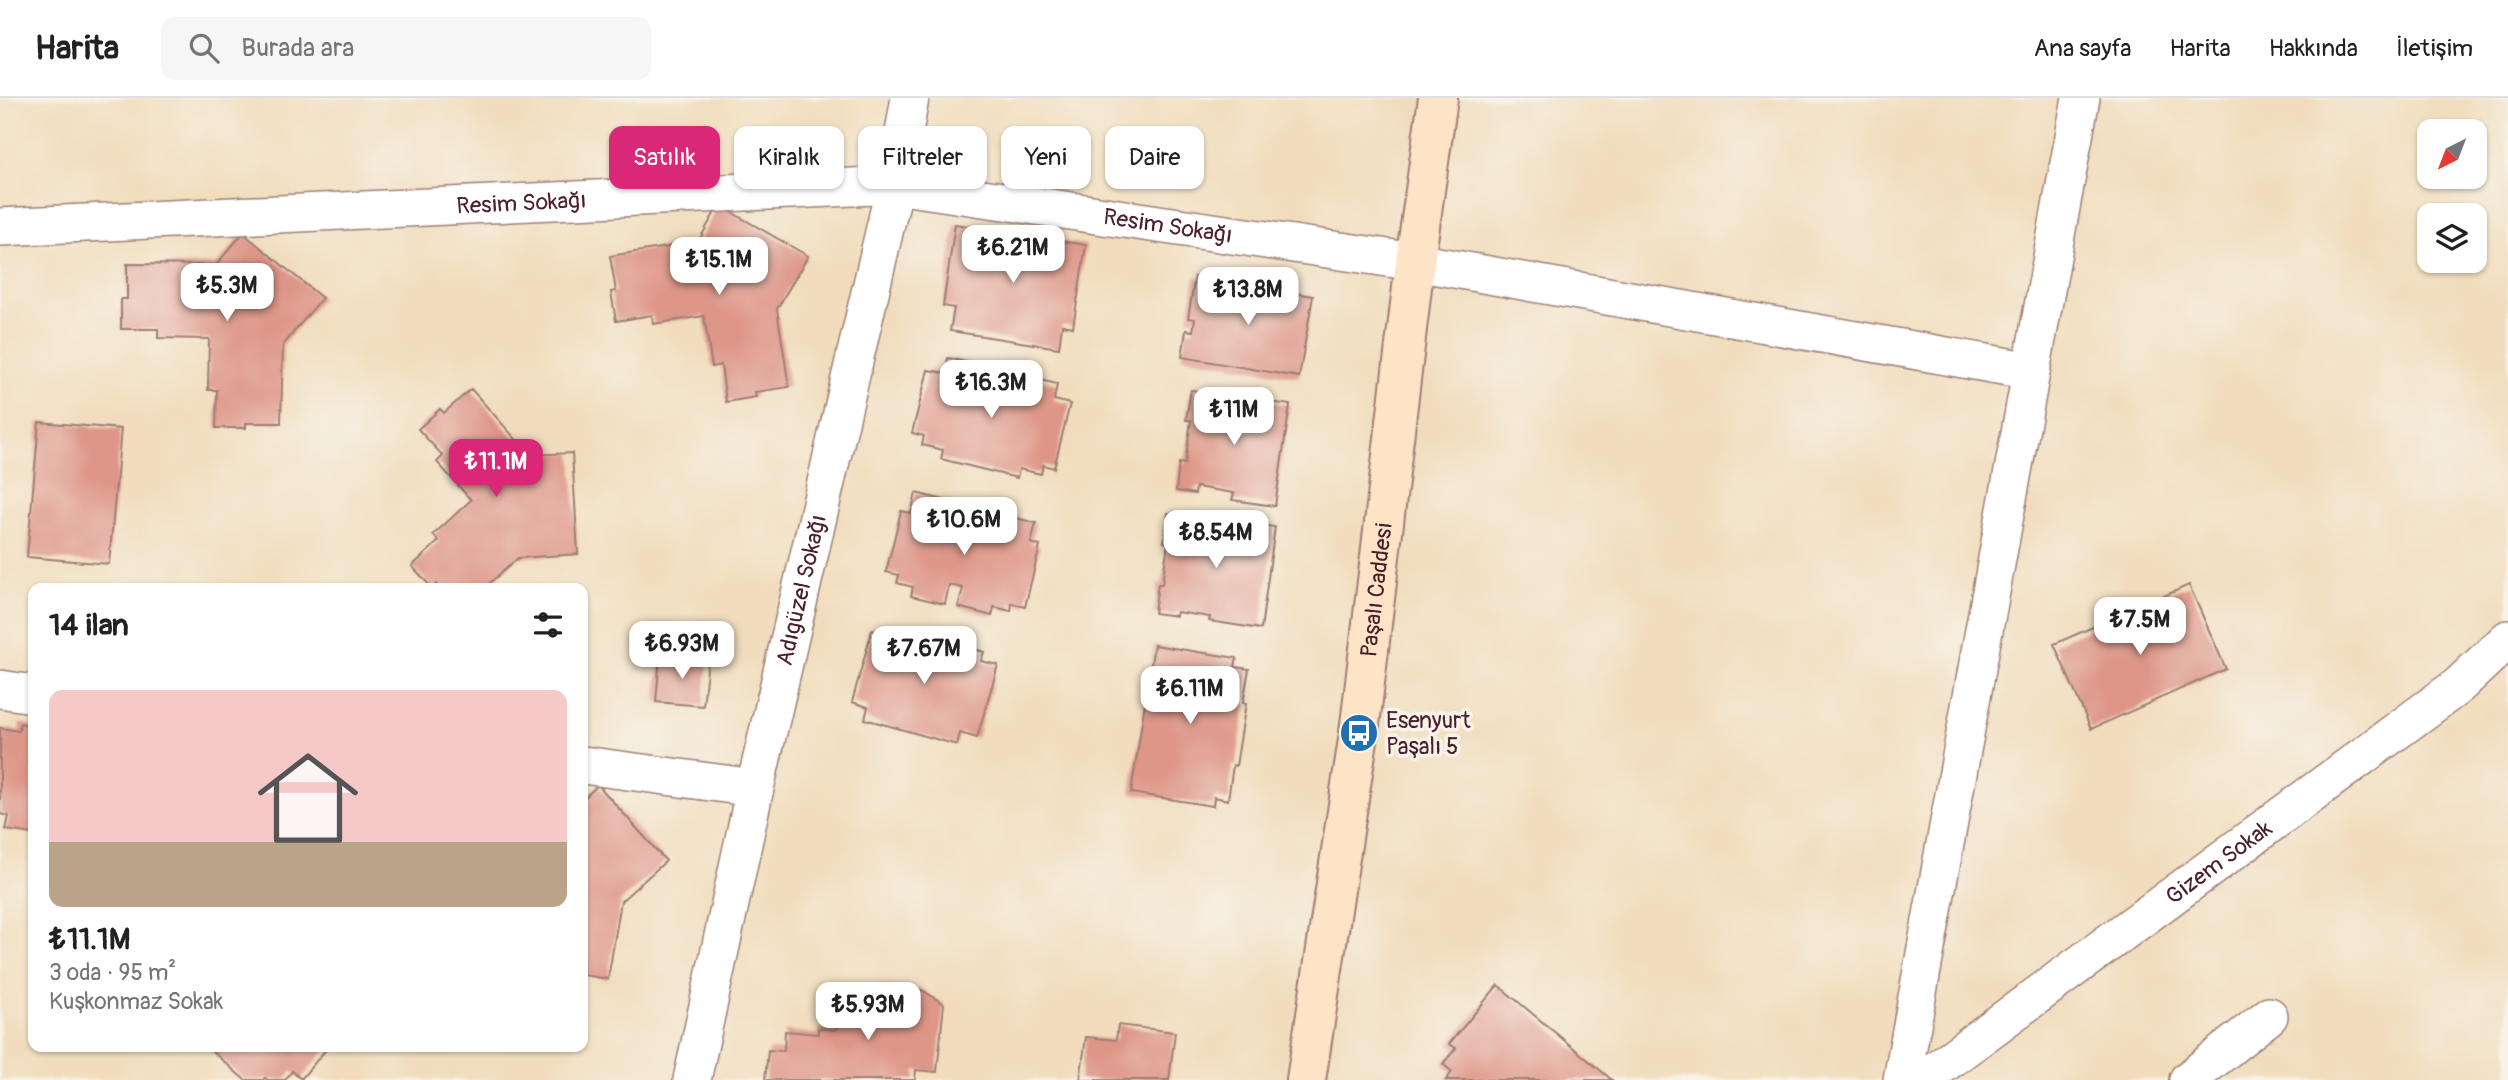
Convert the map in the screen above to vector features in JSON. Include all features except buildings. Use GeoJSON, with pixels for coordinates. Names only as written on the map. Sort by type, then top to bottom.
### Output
{"type":"FeatureCollection","features":[{"type":"Feature","properties":{"kind":"street","name":"Adıgüzel Sokağı"},"geometry":{"type":"LineString","coordinates":[[905,126],[910,98]]}},
{"type":"Feature","properties":{"kind":"street","name":"Paşalı Caddesi"},"geometry":{"type":"LineString","coordinates":[[1306,1080],[1359,733],[1415,262],[1438,98]]}},
{"type":"Feature","properties":{"kind":"street"},"geometry":{"type":"LineString","coordinates":[[1902,1080],[2081,98]]}},
{"type":"Feature","properties":{"kind":"street","name":"Resim Sokağı"},"geometry":{"type":"LineString","coordinates":[[0,227],[858,187]]}},
{"type":"Feature","properties":{"kind":"street","name":"Adıgüzel Sokağı"},"geometry":{"type":"LineString","coordinates":[[692,1080],[755,788],[894,189]]}},
{"type":"Feature","properties":{"kind":"street","name":"Resim Sokağı"},"geometry":{"type":"LineString","coordinates":[[922,189],[1415,262],[2031,371]]}},
{"type":"Feature","properties":{"kind":"street","name":"Gizem Sokak"},"geometry":{"type":"LineString","coordinates":[[1922,1080],[2458,686],[2508,639]]}},
{"type":"Feature","properties":{"kind":"street"},"geometry":{"type":"LineString","coordinates":[[0,689],[28,693]]}},
{"type":"Feature","properties":{"kind":"street"},"geometry":{"type":"LineString","coordinates":[[588,766],[755,788]]}},
{"type":"Feature","properties":{"kind":"street"},"geometry":{"type":"LineString","coordinates":[[2188,1080],[2269,1016]]}},
{"type":"Feature","properties":{"kind":"place","name":"Esenyurt Paşalı 5"},"geometry":{"type":"Point","coordinates":[1359,733]}}]}
